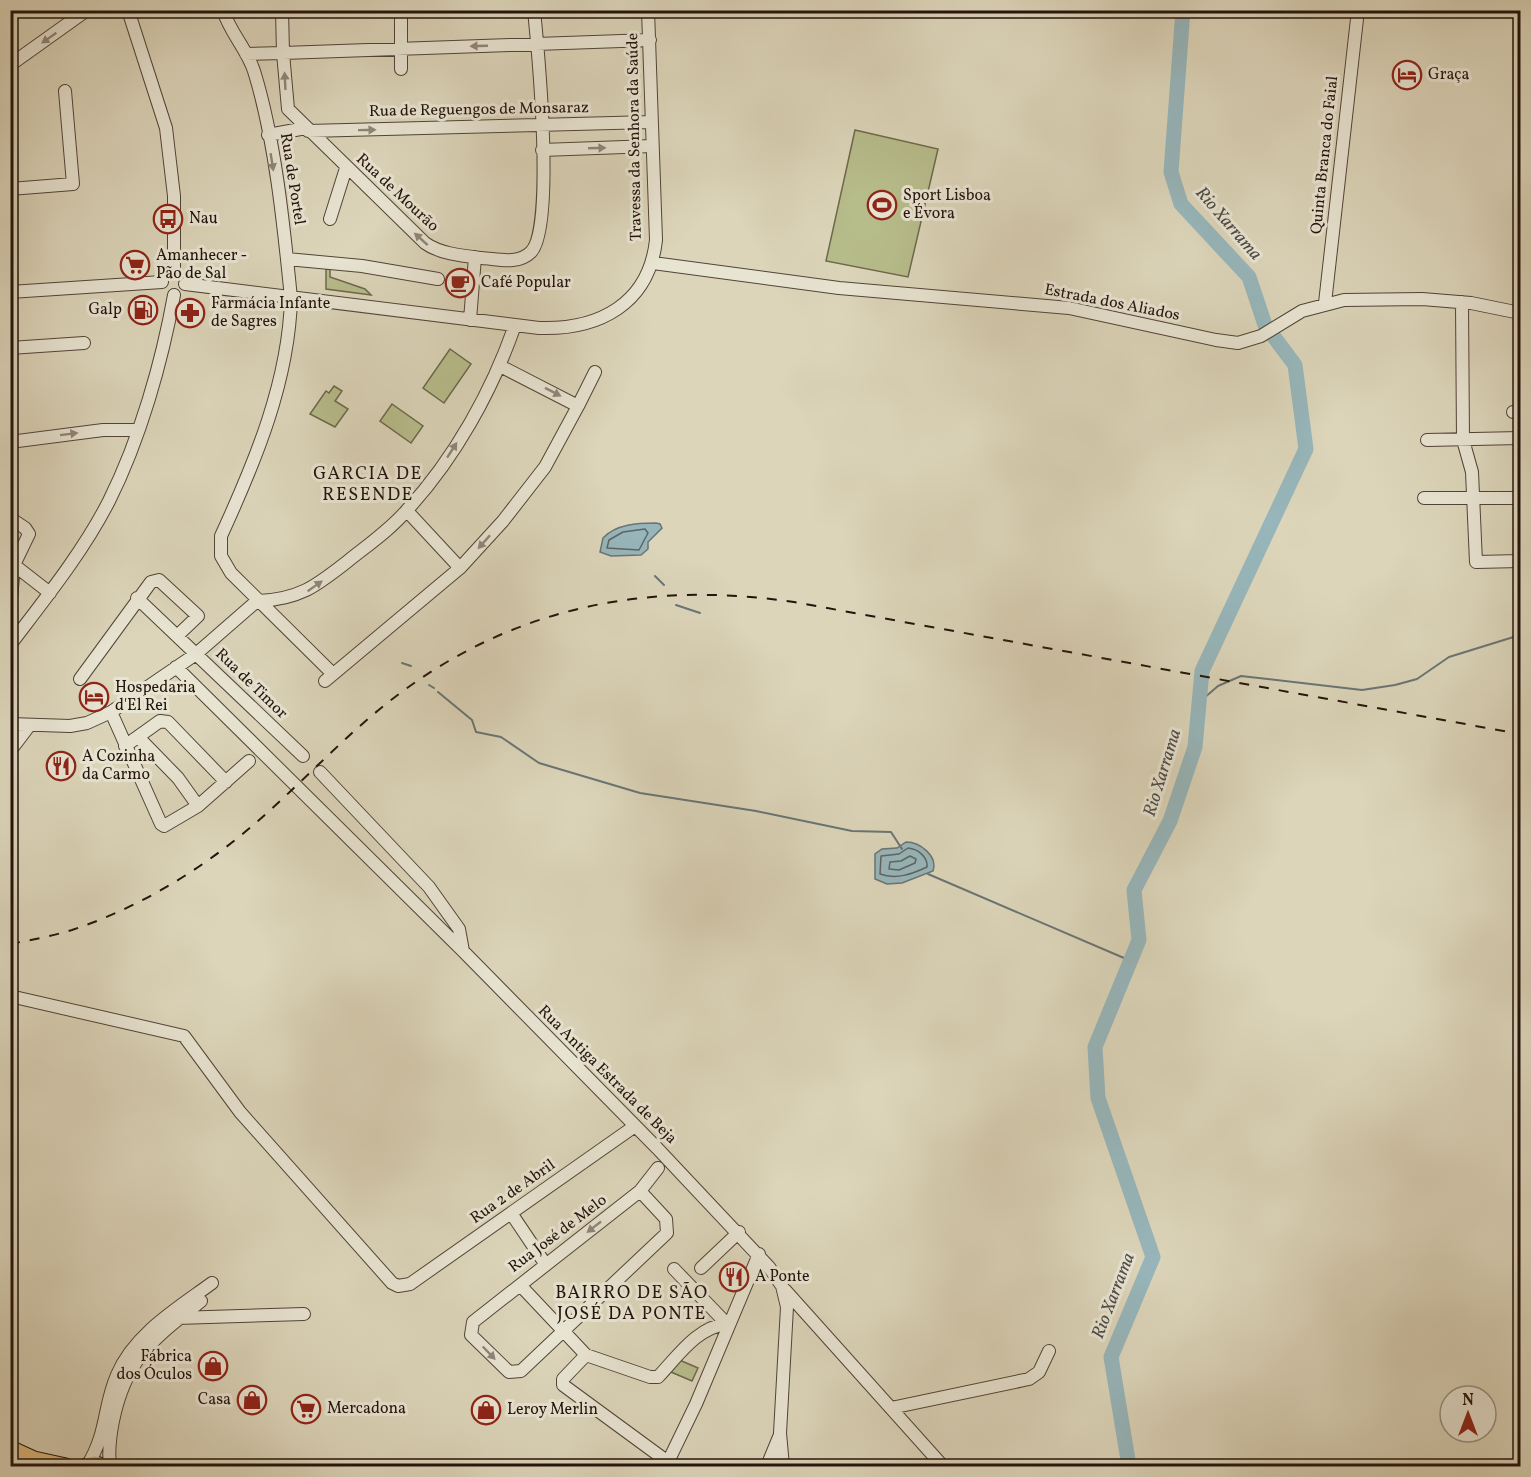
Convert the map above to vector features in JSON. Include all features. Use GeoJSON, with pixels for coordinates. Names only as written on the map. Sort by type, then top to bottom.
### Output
{"type":"FeatureCollection","features":[{"type":"Feature","properties":{"kind":"main road"},"geometry":{"type":"LineString","coordinates":[[10,1448],[34,1459],[66,1467]]}},
{"type":"Feature","properties":{"kind":"main road"},"geometry":{"type":"LineString","coordinates":[[10,1460],[22,1467]]}},
{"type":"Feature","properties":{"kind":"main road"},"geometry":{"type":"LineString","coordinates":[[86,1466],[105,1467]]}},
{"type":"Feature","properties":{"kind":"street"},"geometry":{"type":"LineString","coordinates":[[10,65],[87,10]]}},
{"type":"Feature","properties":{"kind":"street"},"geometry":{"type":"LineString","coordinates":[[128,10],[166,128],[174,196],[174,271]]}},
{"type":"Feature","properties":{"kind":"street","name":"Rua de Portel"},"geometry":{"type":"LineString","coordinates":[[223,10],[231,32],[254,70],[268,135],[291,298],[291,316],[280,375],[267,422],[221,536],[220,545],[224,564],[329,678],[460,568]]}},
{"type":"Feature","properties":{"kind":"street","name":"Rua de Mourão"},"geometry":{"type":"LineString","coordinates":[[282,10],[286,104],[307,130],[432,248],[476,257],[514,260],[522,258],[534,248],[542,219],[542,150],[534,10]]}},
{"type":"Feature","properties":{"kind":"street"},"geometry":{"type":"LineString","coordinates":[[401,10],[401,69]]}},
{"type":"Feature","properties":{"kind":"street","name":"Travessa da Senhora da Saúde"},"geometry":{"type":"LineString","coordinates":[[648,10],[656,240],[653,262]]}},
{"type":"Feature","properties":{"kind":"street","name":"Quinta Branca do Faial"},"geometry":{"type":"LineString","coordinates":[[1325,303],[1358,10]]}},
{"type":"Feature","properties":{"kind":"street"},"geometry":{"type":"LineString","coordinates":[[246,54],[650,40]]}},
{"type":"Feature","properties":{"kind":"street"},"geometry":{"type":"LineString","coordinates":[[10,189],[73,184],[65,91]]}},
{"type":"Feature","properties":{"kind":"street","name":"Rua de Reguengos de Monsaraz"},"geometry":{"type":"LineString","coordinates":[[268,135],[307,130],[651,122]]}},
{"type":"Feature","properties":{"kind":"street"},"geometry":{"type":"LineString","coordinates":[[542,150],[652,146]]}},
{"type":"Feature","properties":{"kind":"street"},"geometry":{"type":"LineString","coordinates":[[330,219],[346,168]]}},
{"type":"Feature","properties":{"kind":"street"},"geometry":{"type":"LineString","coordinates":[[470,320],[476,257]]}},
{"type":"Feature","properties":{"kind":"street"},"geometry":{"type":"LineString","coordinates":[[287,259],[362,266],[438,279]]}},
{"type":"Feature","properties":{"kind":"street"},"geometry":{"type":"LineString","coordinates":[[185,284],[470,320],[562,329],[608,316],[625,303],[642,285],[653,262]]}},
{"type":"Feature","properties":{"kind":"street","name":"Estrada dos Aliados"},"geometry":{"type":"LineString","coordinates":[[653,262],[839,288],[1068,308],[1238,343],[1262,336],[1302,311],[1325,303],[1344,300],[1422,299],[1462,302],[1521,313]]}},
{"type":"Feature","properties":{"kind":"street"},"geometry":{"type":"LineString","coordinates":[[174,271],[182,275],[185,284],[182,292],[174,295],[164,290],[162,282],[167,273],[174,271]]}},
{"type":"Feature","properties":{"kind":"street"},"geometry":{"type":"LineString","coordinates":[[10,292],[162,282]]}},
{"type":"Feature","properties":{"kind":"street"},"geometry":{"type":"LineString","coordinates":[[10,645],[88,537],[109,500],[136,430],[166,337],[174,295]]}},
{"type":"Feature","properties":{"kind":"street"},"geometry":{"type":"LineString","coordinates":[[1462,302],[1463,440],[1472,472],[1476,562],[1521,561]]}},
{"type":"Feature","properties":{"kind":"street"},"geometry":{"type":"LineString","coordinates":[[137,598],[196,654],[259,600],[280,600],[306,592],[356,555],[407,511],[464,432],[500,366],[514,325]]}},
{"type":"Feature","properties":{"kind":"street"},"geometry":{"type":"LineString","coordinates":[[10,348],[84,343]]}},
{"type":"Feature","properties":{"kind":"street"},"geometry":{"type":"LineString","coordinates":[[500,366],[578,405]]}},
{"type":"Feature","properties":{"kind":"street"},"geometry":{"type":"LineString","coordinates":[[407,511],[460,568],[503,521],[545,467],[595,372]]}},
{"type":"Feature","properties":{"kind":"street"},"geometry":{"type":"LineString","coordinates":[[10,442],[103,430],[136,430]]}},
{"type":"Feature","properties":{"kind":"street"},"geometry":{"type":"LineString","coordinates":[[1426,440],[1521,438]]}},
{"type":"Feature","properties":{"kind":"street"},"geometry":{"type":"LineString","coordinates":[[1424,498],[1521,498]]}},
{"type":"Feature","properties":{"kind":"street"},"geometry":{"type":"LineString","coordinates":[[10,518],[25,528],[29,534],[14,565],[10,610]]}},
{"type":"Feature","properties":{"kind":"street"},"geometry":{"type":"LineString","coordinates":[[14,565],[50,592]]}},
{"type":"Feature","properties":{"kind":"street"},"geometry":{"type":"LineString","coordinates":[[80,679],[137,598],[151,582],[159,580],[198,616],[177,636]]}},
{"type":"Feature","properties":{"kind":"street","name":"Rua de Timor"},"geometry":{"type":"LineString","coordinates":[[10,724],[70,726],[87,723],[111,712],[196,654],[303,756]]}},
{"type":"Feature","properties":{"kind":"street"},"geometry":{"type":"LineString","coordinates":[[176,667],[463,951]]}},
{"type":"Feature","properties":{"kind":"street"},"geometry":{"type":"LineString","coordinates":[[111,712],[161,824],[168,825],[198,806],[249,761]]}},
{"type":"Feature","properties":{"kind":"street"},"geometry":{"type":"LineString","coordinates":[[125,746],[160,722],[168,722],[226,782]]}},
{"type":"Feature","properties":{"kind":"street"},"geometry":{"type":"LineString","coordinates":[[10,751],[29,726]]}},
{"type":"Feature","properties":{"kind":"street"},"geometry":{"type":"LineString","coordinates":[[138,737],[178,778],[198,806]]}},
{"type":"Feature","properties":{"kind":"street","name":"Rua Antiga Estrada de Beja"},"geometry":{"type":"LineString","coordinates":[[320,772],[425,882],[459,929],[463,951],[739,1232],[759,1254],[782,1286],[787,1319],[780,1433]]}},
{"type":"Feature","properties":{"kind":"street","name":"Rua 2 de Abril"},"geometry":{"type":"LineString","coordinates":[[10,996],[184,1036],[240,1112],[392,1283],[398,1286],[410,1284],[634,1126]]}},
{"type":"Feature","properties":{"kind":"street"},"geometry":{"type":"LineString","coordinates":[[657,1148],[658,1168],[678,1170]]}},
{"type":"Feature","properties":{"kind":"street","name":"Rua José de Melo"},"geometry":{"type":"LineString","coordinates":[[562,1331],[520,1371],[508,1372],[471,1335],[473,1322],[640,1191],[658,1168]]}},
{"type":"Feature","properties":{"kind":"street"},"geometry":{"type":"LineString","coordinates":[[562,1331],[667,1233],[666,1219],[640,1191]]}},
{"type":"Feature","properties":{"kind":"street"},"geometry":{"type":"LineString","coordinates":[[511,1213],[546,1265]]}},
{"type":"Feature","properties":{"kind":"street"},"geometry":{"type":"LineString","coordinates":[[701,1268],[739,1232]]}},
{"type":"Feature","properties":{"kind":"street"},"geometry":{"type":"LineString","coordinates":[[586,1355],[563,1378],[563,1385],[667,1464],[696,1404],[727,1324],[759,1254]]}},
{"type":"Feature","properties":{"kind":"street"},"geometry":{"type":"LineString","coordinates":[[674,1269],[727,1324]]}},
{"type":"Feature","properties":{"kind":"street"},"geometry":{"type":"LineString","coordinates":[[520,1285],[586,1355],[654,1378],[696,1337],[711,1328],[727,1324]]}},
{"type":"Feature","properties":{"kind":"street"},"geometry":{"type":"LineString","coordinates":[[86,1466],[100,1442],[117,1374],[130,1352],[166,1318],[214,1286],[158,1336],[137,1358],[128,1373],[109,1444],[110,1467]]}},
{"type":"Feature","properties":{"kind":"street"},"geometry":{"type":"LineString","coordinates":[[782,1286],[940,1463]]}},
{"type":"Feature","properties":{"kind":"street"},"geometry":{"type":"LineString","coordinates":[[166,1318],[304,1314]]}},
{"type":"Feature","properties":{"kind":"street"},"geometry":{"type":"LineString","coordinates":[[891,1408],[1029,1379],[1039,1372],[1049,1351]]}},
{"type":"Feature","properties":{"kind":"street"},"geometry":{"type":"LineString","coordinates":[[767,1467],[780,1433]]}},
{"type":"Feature","properties":{"kind":"street"},"geometry":{"type":"LineString","coordinates":[[780,1433],[783,1467]]}},
{"type":"Feature","properties":{"kind":"green space","name":"Sport Lisboa e Évora"},"geometry":{"type":"Polygon","coordinates":[[[855,130],[938,149],[908,277],[826,261],[855,130]]]}},
{"type":"Feature","properties":{"kind":"green space"},"geometry":{"type":"Polygon","coordinates":[[[326,269],[330,269],[330,277],[365,289],[371,295],[326,289],[326,269]]]}},
{"type":"Feature","properties":{"kind":"green space"},"geometry":{"type":"Polygon","coordinates":[[[450,349],[471,364],[444,403],[423,388],[450,349]]]}},
{"type":"Feature","properties":{"kind":"green space"},"geometry":{"type":"Polygon","coordinates":[[[334,386],[342,391],[335,401],[348,409],[335,427],[310,414],[326,391],[329,393],[334,386]]]}},
{"type":"Feature","properties":{"kind":"green space"},"geometry":{"type":"Polygon","coordinates":[[[392,404],[423,426],[411,443],[380,421],[392,404]]]}},
{"type":"Feature","properties":{"kind":"green space"},"geometry":{"type":"Polygon","coordinates":[[[677,1359],[698,1368],[692,1381],[671,1372],[677,1359]]]}},
{"type":"Feature","properties":{"kind":"water"},"geometry":{"type":"Polygon","coordinates":[[[656,523],[662,528],[648,542],[648,549],[641,555],[611,556],[600,552],[603,538],[608,533],[635,524],[656,523]]]}},
{"type":"Feature","properties":{"kind":"water"},"geometry":{"type":"Polygon","coordinates":[[[906,842],[917,844],[927,851],[933,860],[933,871],[902,883],[887,884],[875,879],[875,854],[882,849],[897,848],[906,842]]]}},
{"type":"Feature","properties":{"kind":"waterway","name":"Rio Xarrama"},"geometry":{"type":"LineString","coordinates":[[1129,1466],[1111,1357],[1153,1257],[1098,1098],[1095,1047],[1139,940],[1134,890],[1170,821],[1195,747],[1202,671],[1306,449],[1295,365],[1265,325],[1249,277],[1181,204],[1171,172],[1183,10]]}},
{"type":"Feature","properties":{"kind":"waterway"},"geometry":{"type":"LineString","coordinates":[[655,576],[664,585]]}},
{"type":"Feature","properties":{"kind":"waterway"},"geometry":{"type":"LineString","coordinates":[[676,605],[700,613]]}},
{"type":"Feature","properties":{"kind":"waterway"},"geometry":{"type":"LineString","coordinates":[[1197,704],[1218,686],[1241,676],[1362,690],[1395,685],[1417,679],[1449,657],[1520,635]]}},
{"type":"Feature","properties":{"kind":"waterway"},"geometry":{"type":"LineString","coordinates":[[402,663],[411,666]]}},
{"type":"Feature","properties":{"kind":"waterway"},"geometry":{"type":"LineString","coordinates":[[429,685],[434,688]]}},
{"type":"Feature","properties":{"kind":"waterway"},"geometry":{"type":"LineString","coordinates":[[438,692],[472,720],[476,732],[501,737],[539,763],[640,793],[756,811],[852,831],[891,832],[902,849]]}},
{"type":"Feature","properties":{"kind":"waterway"},"geometry":{"type":"LineString","coordinates":[[928,874],[1124,958],[1128,967]]}},
{"type":"Feature","properties":{"kind":"railway"},"geometry":{"type":"LineString","coordinates":[[10,944],[64,932],[98,921],[147,898],[194,870],[258,821],[347,737],[384,706],[448,662],[493,638],[541,620],[589,606],[639,598],[689,595],[741,596],[794,602],[1520,734]]}},
{"type":"Feature","properties":{"kind":"place","name":"Graça"},"geometry":{"type":"Point","coordinates":[1407,75]}},
{"type":"Feature","properties":{"kind":"place","name":"Sport Lisboa e Évora"},"geometry":{"type":"Point","coordinates":[882,205]}},
{"type":"Feature","properties":{"kind":"place","name":"Nau"},"geometry":{"type":"Point","coordinates":[168,219]}},
{"type":"Feature","properties":{"kind":"place","name":"Amanhecer - Pão de Sal"},"geometry":{"type":"Point","coordinates":[135,265]}},
{"type":"Feature","properties":{"kind":"place","name":"Café Popular"},"geometry":{"type":"Point","coordinates":[460,283]}},
{"type":"Feature","properties":{"kind":"place","name":"Galp"},"geometry":{"type":"Point","coordinates":[143,310]}},
{"type":"Feature","properties":{"kind":"place","name":"Farmácia Infante de Sagres"},"geometry":{"type":"Point","coordinates":[190,313]}},
{"type":"Feature","properties":{"kind":"place","name":"Hospedaria d'El Rei"},"geometry":{"type":"Point","coordinates":[94,697]}},
{"type":"Feature","properties":{"kind":"place","name":"A Cozinha da Carmo"},"geometry":{"type":"Point","coordinates":[61,766]}},
{"type":"Feature","properties":{"kind":"place","name":"A Ponte"},"geometry":{"type":"Point","coordinates":[734,1277]}},
{"type":"Feature","properties":{"kind":"place","name":"Fábrica dos Óculos"},"geometry":{"type":"Point","coordinates":[213,1366]}},
{"type":"Feature","properties":{"kind":"place","name":"Casa"},"geometry":{"type":"Point","coordinates":[252,1400]}},
{"type":"Feature","properties":{"kind":"place","name":"Mercadona"},"geometry":{"type":"Point","coordinates":[306,1409]}},
{"type":"Feature","properties":{"kind":"place","name":"Leroy Merlin"},"geometry":{"type":"Point","coordinates":[486,1410]}},
{"type":"Feature","properties":{"kind":"district","name":"GARCIA DE RESENDE"},"geometry":{"type":"Point","coordinates":[368,484]}},
{"type":"Feature","properties":{"kind":"district","name":"BAIRRO DE SÃO JOSÉ DA PONTE"},"geometry":{"type":"Point","coordinates":[632,1303]}}]}
